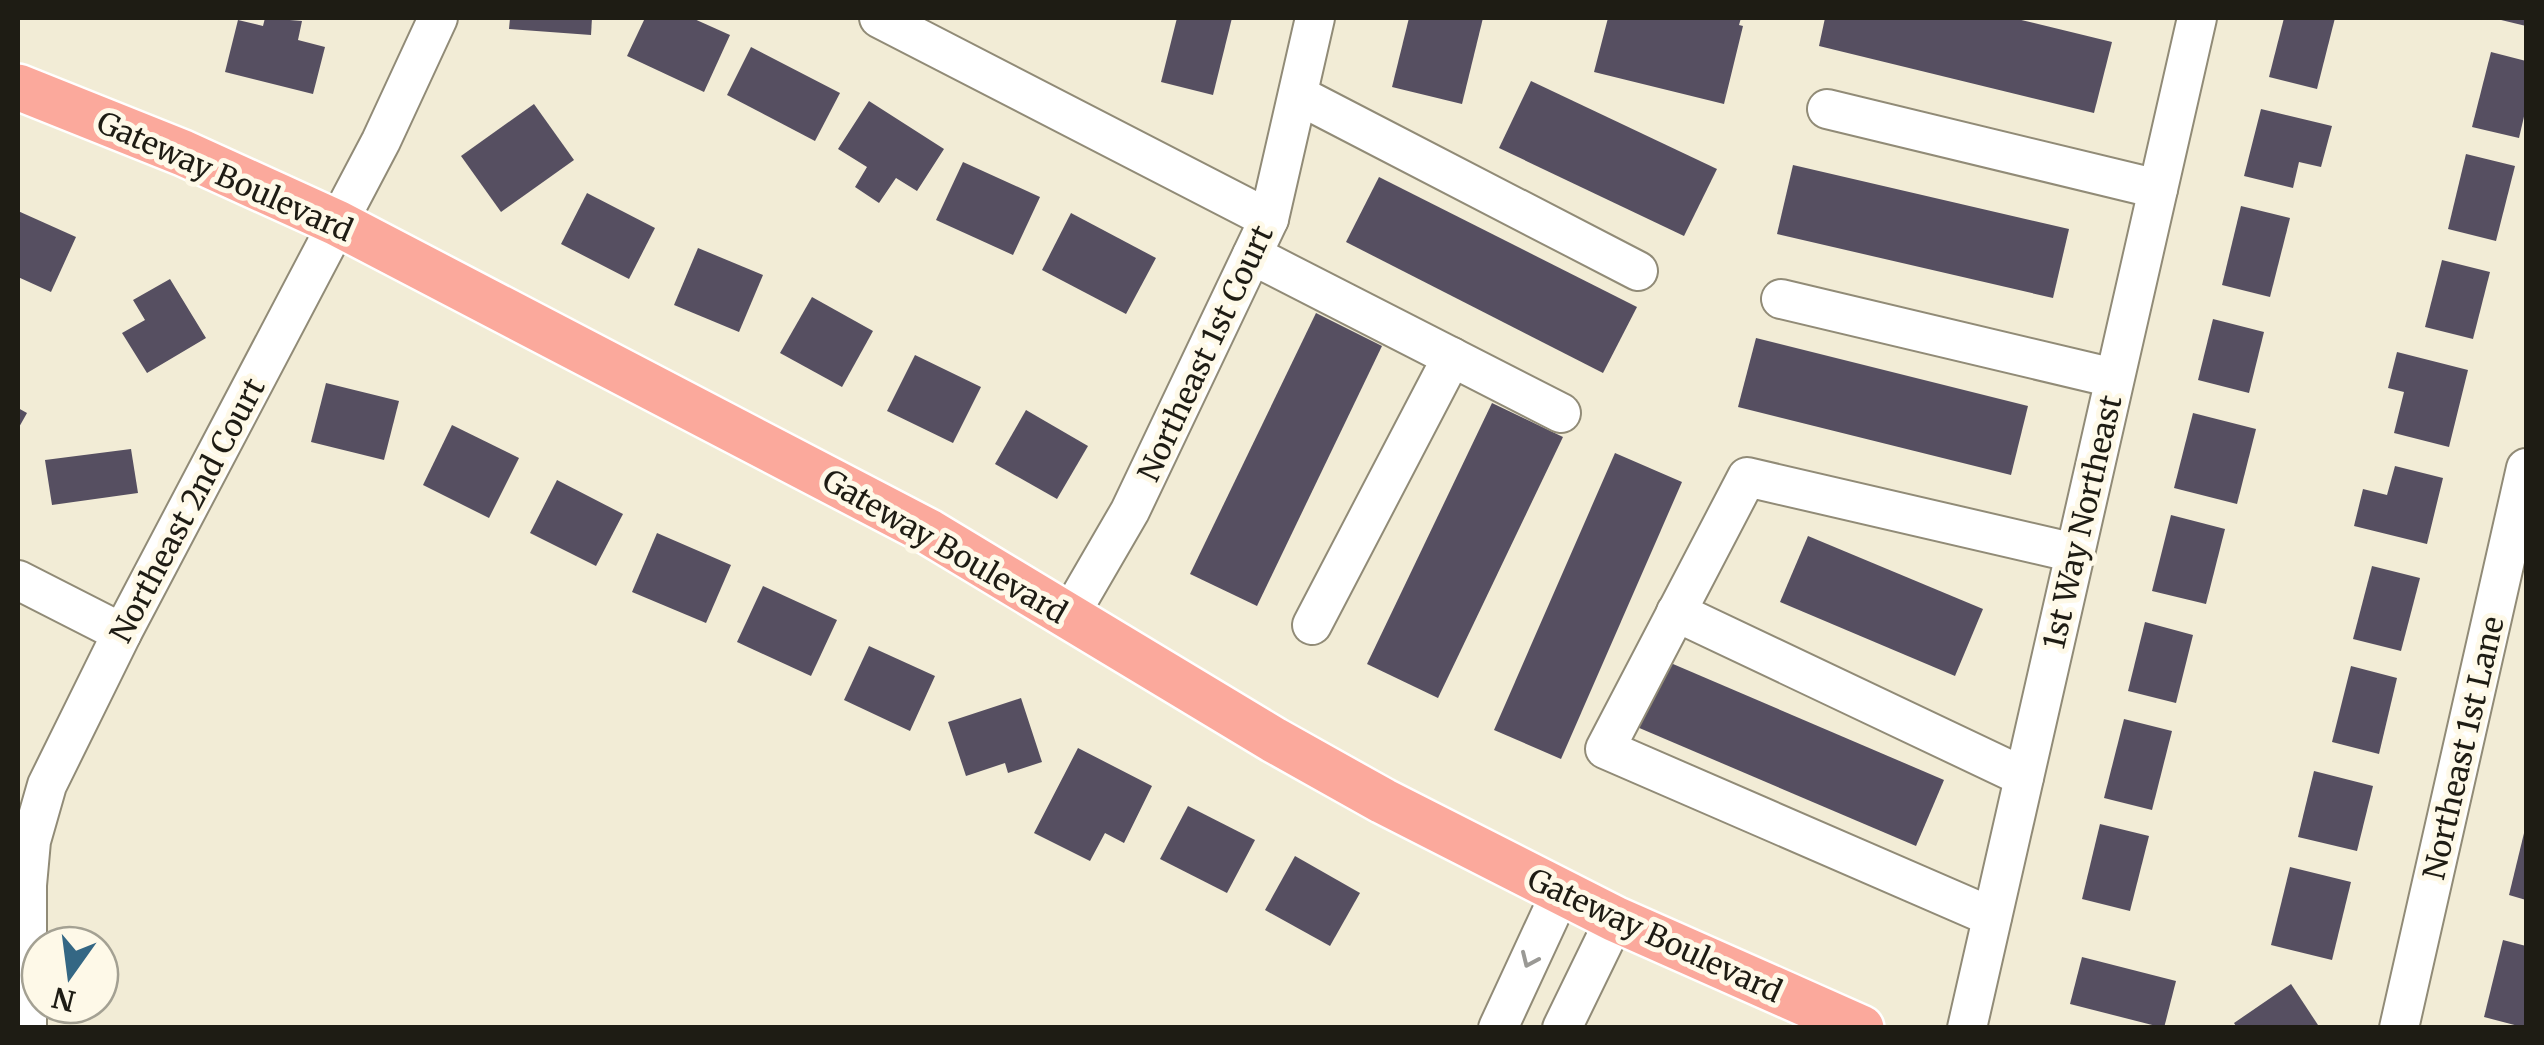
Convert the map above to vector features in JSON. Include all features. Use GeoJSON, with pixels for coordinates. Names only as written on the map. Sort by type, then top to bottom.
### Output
{"type":"FeatureCollection","features":[{"type":"Feature","properties":{"kind":"main road","name":"Gateway Boulevard"},"geometry":{"type":"LineString","coordinates":[[18,87],[183,153],[337,223],[930,532],[1274,740],[1400,810],[1615,919],[1861,1028]]}},
{"type":"Feature","properties":{"kind":"street","name":"Northeast 2nd Court"},"geometry":{"type":"LineString","coordinates":[[26,925],[31,842],[48,785],[122,633],[381,141],[438,18]]}},
{"type":"Feature","properties":{"kind":"street"},"geometry":{"type":"LineString","coordinates":[[882,18],[1269,218]]}},
{"type":"Feature","properties":{"kind":"street","name":"Northeast 1st Court"},"geometry":{"type":"LineString","coordinates":[[1070,616],[1130,511],[1269,218],[1315,18]]}},
{"type":"Feature","properties":{"kind":"street","name":"1st Way Northeast"},"geometry":{"type":"LineString","coordinates":[[1967,1028],[2197,18]]}},
{"type":"Feature","properties":{"kind":"street"},"geometry":{"type":"LineString","coordinates":[[1298,94],[1638,271]]}},
{"type":"Feature","properties":{"kind":"street"},"geometry":{"type":"LineString","coordinates":[[1827,109],[2158,190]]}},
{"type":"Feature","properties":{"kind":"street"},"geometry":{"type":"LineString","coordinates":[[1252,255],[1561,413]]}},
{"type":"Feature","properties":{"kind":"street"},"geometry":{"type":"LineString","coordinates":[[1781,300],[2114,378]]}},
{"type":"Feature","properties":{"kind":"street"},"geometry":{"type":"LineString","coordinates":[[1312,625],[1452,358]]}},
{"type":"Feature","properties":{"kind":"street","name":"Northeast 1st Lane"},"geometry":{"type":"LineString","coordinates":[[2398,1028],[2526,468]]}},
{"type":"Feature","properties":{"kind":"street"},"geometry":{"type":"LineString","coordinates":[[1992,917],[1604,749],[1747,477],[2074,553]]}},
{"type":"Feature","properties":{"kind":"street"},"geometry":{"type":"LineString","coordinates":[[18,580],[122,633]]}},
{"type":"Feature","properties":{"kind":"street"},"geometry":{"type":"LineString","coordinates":[[1676,612],[2024,777]]}},
{"type":"Feature","properties":{"kind":"street"},"geometry":{"type":"LineString","coordinates":[[1498,1028],[1561,892]]}},
{"type":"Feature","properties":{"kind":"street"},"geometry":{"type":"LineString","coordinates":[[1562,1028],[1615,919]]}},
{"type":"Feature","properties":{"kind":"building"},"geometry":{"type":"Polygon","coordinates":[[[265,18],[302,21],[298,40],[325,47],[313,94],[225,72],[238,20],[263,26],[265,18]]]}},
{"type":"Feature","properties":{"kind":"building"},"geometry":{"type":"Polygon","coordinates":[[[510,18],[592,18],[591,35],[509,29],[510,18]]]}},
{"type":"Feature","properties":{"kind":"building"},"geometry":{"type":"Polygon","coordinates":[[[645,18],[692,18],[730,35],[704,92],[627,56],[645,18]]]}},
{"type":"Feature","properties":{"kind":"building"},"geometry":{"type":"Polygon","coordinates":[[[1177,18],[1232,18],[1213,95],[1161,82],[1177,18]]]}},
{"type":"Feature","properties":{"kind":"building"},"geometry":{"type":"Polygon","coordinates":[[[1409,18],[1483,18],[1462,104],[1392,87],[1409,18]]]}},
{"type":"Feature","properties":{"kind":"building"},"geometry":{"type":"Polygon","coordinates":[[[1608,18],[1741,18],[1739,25],[1743,26],[1724,104],[1594,72],[1608,18]]]}},
{"type":"Feature","properties":{"kind":"building"},"geometry":{"type":"Polygon","coordinates":[[[1825,18],[2013,18],[2112,42],[2094,113],[1819,46],[1825,18]]]}},
{"type":"Feature","properties":{"kind":"building"},"geometry":{"type":"Polygon","coordinates":[[[2284,18],[2335,18],[2317,89],[2269,77],[2284,18]]]}},
{"type":"Feature","properties":{"kind":"building"},"geometry":{"type":"Polygon","coordinates":[[[2526,18],[2526,26],[2497,19],[2526,18]]]}},
{"type":"Feature","properties":{"kind":"building"},"geometry":{"type":"Polygon","coordinates":[[[751,47],[840,93],[815,141],[727,95],[751,47]]]}},
{"type":"Feature","properties":{"kind":"building"},"geometry":{"type":"Polygon","coordinates":[[[2491,52],[2526,61],[2526,108],[2519,138],[2472,127],[2491,52]]]}},
{"type":"Feature","properties":{"kind":"building"},"geometry":{"type":"Polygon","coordinates":[[[1531,81],[1717,169],[1684,236],[1499,148],[1531,81]]]}},
{"type":"Feature","properties":{"kind":"building"},"geometry":{"type":"Polygon","coordinates":[[[869,101],[944,149],[917,191],[896,178],[879,203],[855,187],[867,167],[838,149],[869,101]]]}},
{"type":"Feature","properties":{"kind":"building"},"geometry":{"type":"Polygon","coordinates":[[[534,104],[574,160],[501,212],[461,156],[534,104]]]}},
{"type":"Feature","properties":{"kind":"building"},"geometry":{"type":"Polygon","coordinates":[[[2261,109],[2332,126],[2321,167],[2299,162],[2293,188],[2244,176],[2261,109]]]}},
{"type":"Feature","properties":{"kind":"building"},"geometry":{"type":"Polygon","coordinates":[[[2466,154],[2515,166],[2496,241],[2448,229],[2466,154]]]}},
{"type":"Feature","properties":{"kind":"building"},"geometry":{"type":"Polygon","coordinates":[[[963,162],[1040,197],[1013,255],[936,220],[963,162]]]}},
{"type":"Feature","properties":{"kind":"building"},"geometry":{"type":"Polygon","coordinates":[[[1793,165],[2069,229],[2053,298],[1777,234],[1793,165]]]}},
{"type":"Feature","properties":{"kind":"building"},"geometry":{"type":"Polygon","coordinates":[[[1379,177],[1637,307],[1603,373],[1346,242],[1379,177]]]}},
{"type":"Feature","properties":{"kind":"building"},"geometry":{"type":"Polygon","coordinates":[[[587,193],[655,228],[629,279],[561,244],[587,193]]]}},
{"type":"Feature","properties":{"kind":"building"},"geometry":{"type":"Polygon","coordinates":[[[2241,206],[2290,218],[2270,297],[2222,285],[2241,206]]]}},
{"type":"Feature","properties":{"kind":"building"},"geometry":{"type":"Polygon","coordinates":[[[18,211],[76,237],[51,292],[18,277],[18,211]]]}},
{"type":"Feature","properties":{"kind":"building"},"geometry":{"type":"Polygon","coordinates":[[[1071,213],[1156,258],[1126,314],[1042,270],[1071,213]]]}},
{"type":"Feature","properties":{"kind":"building"},"geometry":{"type":"Polygon","coordinates":[[[698,248],[763,275],[739,332],[674,305],[698,248]]]}},
{"type":"Feature","properties":{"kind":"building"},"geometry":{"type":"Polygon","coordinates":[[[2442,260],[2490,272],[2473,339],[2425,327],[2442,260]]]}},
{"type":"Feature","properties":{"kind":"building"},"geometry":{"type":"Polygon","coordinates":[[[170,279],[206,338],[147,373],[122,333],[145,320],[133,300],[170,279]]]}},
{"type":"Feature","properties":{"kind":"building"},"geometry":{"type":"Polygon","coordinates":[[[812,297],[873,331],[842,387],[780,353],[812,297]]]}},
{"type":"Feature","properties":{"kind":"building"},"geometry":{"type":"Polygon","coordinates":[[[1316,313],[1382,346],[1257,606],[1190,574],[1316,313]]]}},
{"type":"Feature","properties":{"kind":"building"},"geometry":{"type":"Polygon","coordinates":[[[2213,319],[2264,332],[2249,393],[2198,380],[2213,319]]]}},
{"type":"Feature","properties":{"kind":"building"},"geometry":{"type":"Polygon","coordinates":[[[1756,338],[2028,406],[2011,475],[1738,407],[1756,338]]]}},
{"type":"Feature","properties":{"kind":"building"},"geometry":{"type":"Polygon","coordinates":[[[2397,352],[2468,370],[2449,447],[2394,433],[2404,392],[2388,388],[2397,352]]]}},
{"type":"Feature","properties":{"kind":"building"},"geometry":{"type":"Polygon","coordinates":[[[915,355],[981,387],[953,443],[887,411],[915,355]]]}},
{"type":"Feature","properties":{"kind":"building"},"geometry":{"type":"Polygon","coordinates":[[[326,383],[399,401],[384,460],[311,442],[326,383]]]}},
{"type":"Feature","properties":{"kind":"building"},"geometry":{"type":"Polygon","coordinates":[[[1492,403],[1563,437],[1438,698],[1367,664],[1492,403]]]}},
{"type":"Feature","properties":{"kind":"building"},"geometry":{"type":"Polygon","coordinates":[[[18,408],[27,413],[18,429],[18,408]]]}},
{"type":"Feature","properties":{"kind":"building"},"geometry":{"type":"Polygon","coordinates":[[[1026,410],[1088,446],[1057,499],[995,464],[1026,410]]]}},
{"type":"Feature","properties":{"kind":"building"},"geometry":{"type":"Polygon","coordinates":[[[2193,413],[2256,429],[2237,504],[2174,488],[2193,413]]]}},
{"type":"Feature","properties":{"kind":"building"},"geometry":{"type":"Polygon","coordinates":[[[452,425],[519,458],[489,518],[423,485],[452,425]]]}},
{"type":"Feature","properties":{"kind":"building"},"geometry":{"type":"Polygon","coordinates":[[[131,449],[138,493],[52,505],[45,460],[131,449]]]}},
{"type":"Feature","properties":{"kind":"building"},"geometry":{"type":"Polygon","coordinates":[[[1615,453],[1682,482],[1561,759],[1494,730],[1615,453]]]}},
{"type":"Feature","properties":{"kind":"building"},"geometry":{"type":"Polygon","coordinates":[[[2395,466],[2443,478],[2427,544],[2354,526],[2363,489],[2387,495],[2395,466]]]}},
{"type":"Feature","properties":{"kind":"building"},"geometry":{"type":"Polygon","coordinates":[[[557,480],[623,514],[596,566],[530,533],[557,480]]]}},
{"type":"Feature","properties":{"kind":"building"},"geometry":{"type":"Polygon","coordinates":[[[2171,515],[2225,529],[2206,604],[2152,591],[2171,515]]]}},
{"type":"Feature","properties":{"kind":"building"},"geometry":{"type":"Polygon","coordinates":[[[657,533],[731,565],[706,623],[632,592],[657,533]]]}},
{"type":"Feature","properties":{"kind":"building"},"geometry":{"type":"Polygon","coordinates":[[[1808,536],[1983,609],[1955,676],[1780,602],[1808,536]]]}},
{"type":"Feature","properties":{"kind":"building"},"geometry":{"type":"Polygon","coordinates":[[[2372,566],[2420,578],[2401,651],[2353,639],[2372,566]]]}},
{"type":"Feature","properties":{"kind":"building"},"geometry":{"type":"Polygon","coordinates":[[[763,586],[837,620],[811,676],[737,642],[763,586]]]}},
{"type":"Feature","properties":{"kind":"building"},"geometry":{"type":"Polygon","coordinates":[[[2145,622],[2193,635],[2176,703],[2128,691],[2145,622]]]}},
{"type":"Feature","properties":{"kind":"building"},"geometry":{"type":"Polygon","coordinates":[[[869,646],[935,676],[910,731],[844,700],[869,646]]]}},
{"type":"Feature","properties":{"kind":"building"},"geometry":{"type":"Polygon","coordinates":[[[1666,661],[1944,780],[1916,846],[1637,727],[1666,661]]]}},
{"type":"Feature","properties":{"kind":"building"},"geometry":{"type":"Polygon","coordinates":[[[2351,666],[2397,678],[2379,754],[2332,742],[2351,666]]]}},
{"type":"Feature","properties":{"kind":"building"},"geometry":{"type":"Polygon","coordinates":[[[1021,698],[1042,762],[1008,773],[1005,763],[966,776],[948,722],[1021,698]]]}},
{"type":"Feature","properties":{"kind":"building"},"geometry":{"type":"Polygon","coordinates":[[[2124,719],[2172,731],[2152,810],[2104,798],[2124,719]]]}},
{"type":"Feature","properties":{"kind":"building"},"geometry":{"type":"Polygon","coordinates":[[[1078,748],[1152,786],[1124,843],[1105,833],[1090,861],[1034,833],[1078,748]]]}},
{"type":"Feature","properties":{"kind":"building"},"geometry":{"type":"Polygon","coordinates":[[[2314,771],[2373,786],[2357,851],[2298,837],[2314,771]]]}},
{"type":"Feature","properties":{"kind":"building"},"geometry":{"type":"Polygon","coordinates":[[[1188,806],[1255,840],[1227,893],[1160,859],[1188,806]]]}},
{"type":"Feature","properties":{"kind":"building"},"geometry":{"type":"Polygon","coordinates":[[[2100,824],[2149,836],[2130,911],[2082,899],[2100,824]]]}},
{"type":"Feature","properties":{"kind":"building"},"geometry":{"type":"Polygon","coordinates":[[[2526,829],[2526,900],[2509,895],[2526,829]]]}},
{"type":"Feature","properties":{"kind":"building"},"geometry":{"type":"Polygon","coordinates":[[[1295,856],[1360,893],[1330,946],[1265,910],[1295,856]]]}},
{"type":"Feature","properties":{"kind":"building"},"geometry":{"type":"Polygon","coordinates":[[[2290,867],[2351,882],[2332,960],[2271,945],[2290,867]]]}},
{"type":"Feature","properties":{"kind":"building"},"geometry":{"type":"Polygon","coordinates":[[[2503,940],[2526,946],[2526,1028],[2484,1017],[2503,940]]]}},
{"type":"Feature","properties":{"kind":"building"},"geometry":{"type":"Polygon","coordinates":[[[2082,957],[2176,981],[2164,1028],[2070,1004],[2082,957]]]}},
{"type":"Feature","properties":{"kind":"building"},"geometry":{"type":"Polygon","coordinates":[[[2291,984],[2318,1025],[2237,1028],[2234,1023],[2291,984]]]}}]}
